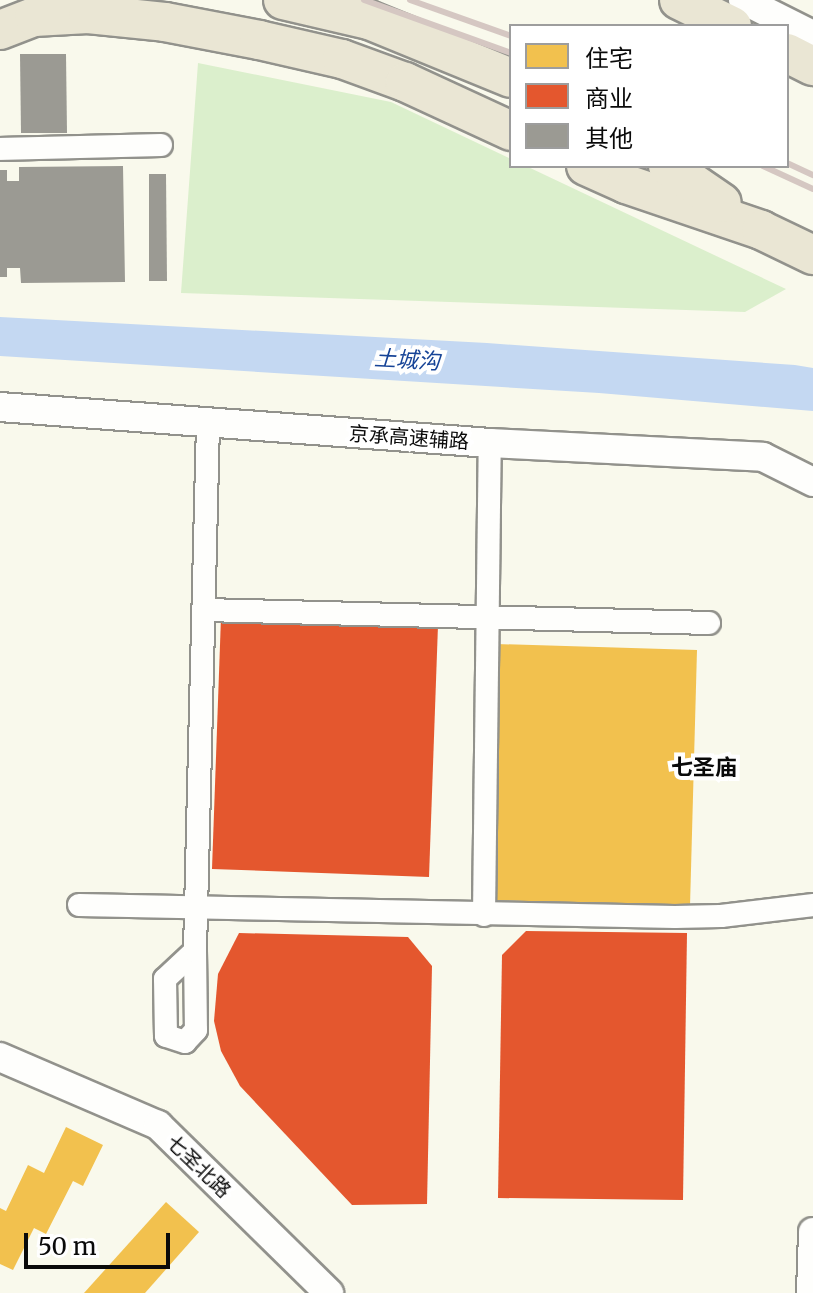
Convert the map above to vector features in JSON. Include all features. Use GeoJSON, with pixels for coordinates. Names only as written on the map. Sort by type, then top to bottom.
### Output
{"type":"FeatureCollection","features":[{"type":"Feature","properties":{"kind":"highway"},"geometry":{"type":"LineString","coordinates":[[283,0],[369,20],[509,77]]}},
{"type":"Feature","properties":{"kind":"highway"},"geometry":{"type":"LineString","coordinates":[[682,3],[728,24]]}},
{"type":"Feature","properties":{"kind":"highway"},"geometry":{"type":"LineString","coordinates":[[0,30],[34,17],[88,14],[165,22],[342,59],[405,82],[509,130]]}},
{"type":"Feature","properties":{"kind":"highway"},"geometry":{"type":"LineString","coordinates":[[789,54],[813,66]]}},
{"type":"Feature","properties":{"kind":"highway"},"geometry":{"type":"LineString","coordinates":[[590,168],[626,184],[761,230],[813,255]]}},
{"type":"Feature","properties":{"kind":"highway"},"geometry":{"type":"LineString","coordinates":[[671,168],[761,230]]}},
{"type":"Feature","properties":{"kind":"street"},"geometry":{"type":"LineString","coordinates":[[743,0],[813,35]]}},
{"type":"Feature","properties":{"kind":"street"},"geometry":{"type":"LineString","coordinates":[[0,149],[161,145]]}},
{"type":"Feature","properties":{"kind":"street","name":"京承高速辅路"},"geometry":{"type":"LineString","coordinates":[[0,407],[490,443],[763,457],[813,482]]}},
{"type":"Feature","properties":{"kind":"street"},"geometry":{"type":"LineString","coordinates":[[195,951],[208,422]]}},
{"type":"Feature","properties":{"kind":"street"},"geometry":{"type":"LineString","coordinates":[[484,915],[490,443]]}},
{"type":"Feature","properties":{"kind":"street"},"geometry":{"type":"LineString","coordinates":[[204,610],[709,623]]}},
{"type":"Feature","properties":{"kind":"street"},"geometry":{"type":"LineString","coordinates":[[79,905],[197,905],[484,915],[721,916],[813,905]]}},
{"type":"Feature","properties":{"kind":"street","name":"七圣北路"},"geometry":{"type":"LineString","coordinates":[[0,1057],[158,1125],[329,1293]]}},
{"type":"Feature","properties":{"kind":"street"},"geometry":{"type":"LineString","coordinates":[[811,1293],[813,1232]]}},
{"type":"Feature","properties":{"kind":"green space"},"geometry":{"type":"Polygon","coordinates":[[[198,63],[391,102],[509,158],[509,168],[530,168],[786,289],[745,312],[181,293],[198,63]]]}},
{"type":"Feature","properties":{"kind":"water","name":"土城沟"},"geometry":{"type":"Polygon","coordinates":[[[0,317],[487,343],[795,365],[813,368],[813,411],[599,393],[0,356],[0,317]]]}},
{"type":"Feature","properties":{"kind":"building: 住宅"},"geometry":{"type":"Polygon","coordinates":[[[496,644],[697,650],[690,906],[488,900],[496,644]]]}},
{"type":"Feature","properties":{"kind":"building: 住宅"},"geometry":{"type":"Polygon","coordinates":[[[66,1127],[103,1145],[83,1186],[73,1181],[46,1234],[34,1228],[13,1270],[0,1264],[0,1208],[6,1211],[28,1165],[44,1173],[66,1127]]]}},
{"type":"Feature","properties":{"kind":"building: 住宅"},"geometry":{"type":"Polygon","coordinates":[[[166,1202],[199,1232],[145,1293],[84,1293],[166,1202]]]}},
{"type":"Feature","properties":{"kind":"building: 商业"},"geometry":{"type":"Polygon","coordinates":[[[221,617],[438,625],[429,877],[212,869],[221,617]]]}},
{"type":"Feature","properties":{"kind":"building: 商业"},"geometry":{"type":"Polygon","coordinates":[[[526,931],[687,933],[683,1200],[498,1198],[502,955],[526,931]]]}},
{"type":"Feature","properties":{"kind":"building: 商业"},"geometry":{"type":"Polygon","coordinates":[[[239,933],[408,937],[432,966],[427,1204],[352,1205],[240,1086],[221,1051],[214,1021],[218,974],[239,933]]]}},
{"type":"Feature","properties":{"kind":"building: 其他"},"geometry":{"type":"Polygon","coordinates":[[[20,54],[66,54],[67,133],[21,133],[20,54]]]}},
{"type":"Feature","properties":{"kind":"building: 其他"},"geometry":{"type":"Polygon","coordinates":[[[123,166],[125,282],[21,283],[20,268],[7,268],[7,277],[0,277],[0,170],[7,170],[7,181],[19,181],[19,167],[123,166]]]}},
{"type":"Feature","properties":{"kind":"building: 其他"},"geometry":{"type":"Polygon","coordinates":[[[149,174],[166,174],[167,281],[149,281],[149,174]]]}},
{"type":"Feature","properties":{"kind":"railway"},"geometry":{"type":"LineString","coordinates":[[364,0],[509,52]]}},
{"type":"Feature","properties":{"kind":"railway"},"geometry":{"type":"LineString","coordinates":[[410,0],[509,35]]}},
{"type":"Feature","properties":{"kind":"railway"},"geometry":{"type":"LineString","coordinates":[[789,164],[813,175]]}},
{"type":"Feature","properties":{"kind":"railway"},"geometry":{"type":"LineString","coordinates":[[767,168],[813,189]]}},
{"type":"Feature","properties":{"kind":"district","name":"七圣庙"},"geometry":{"type":"Point","coordinates":[704,768]}}]}
